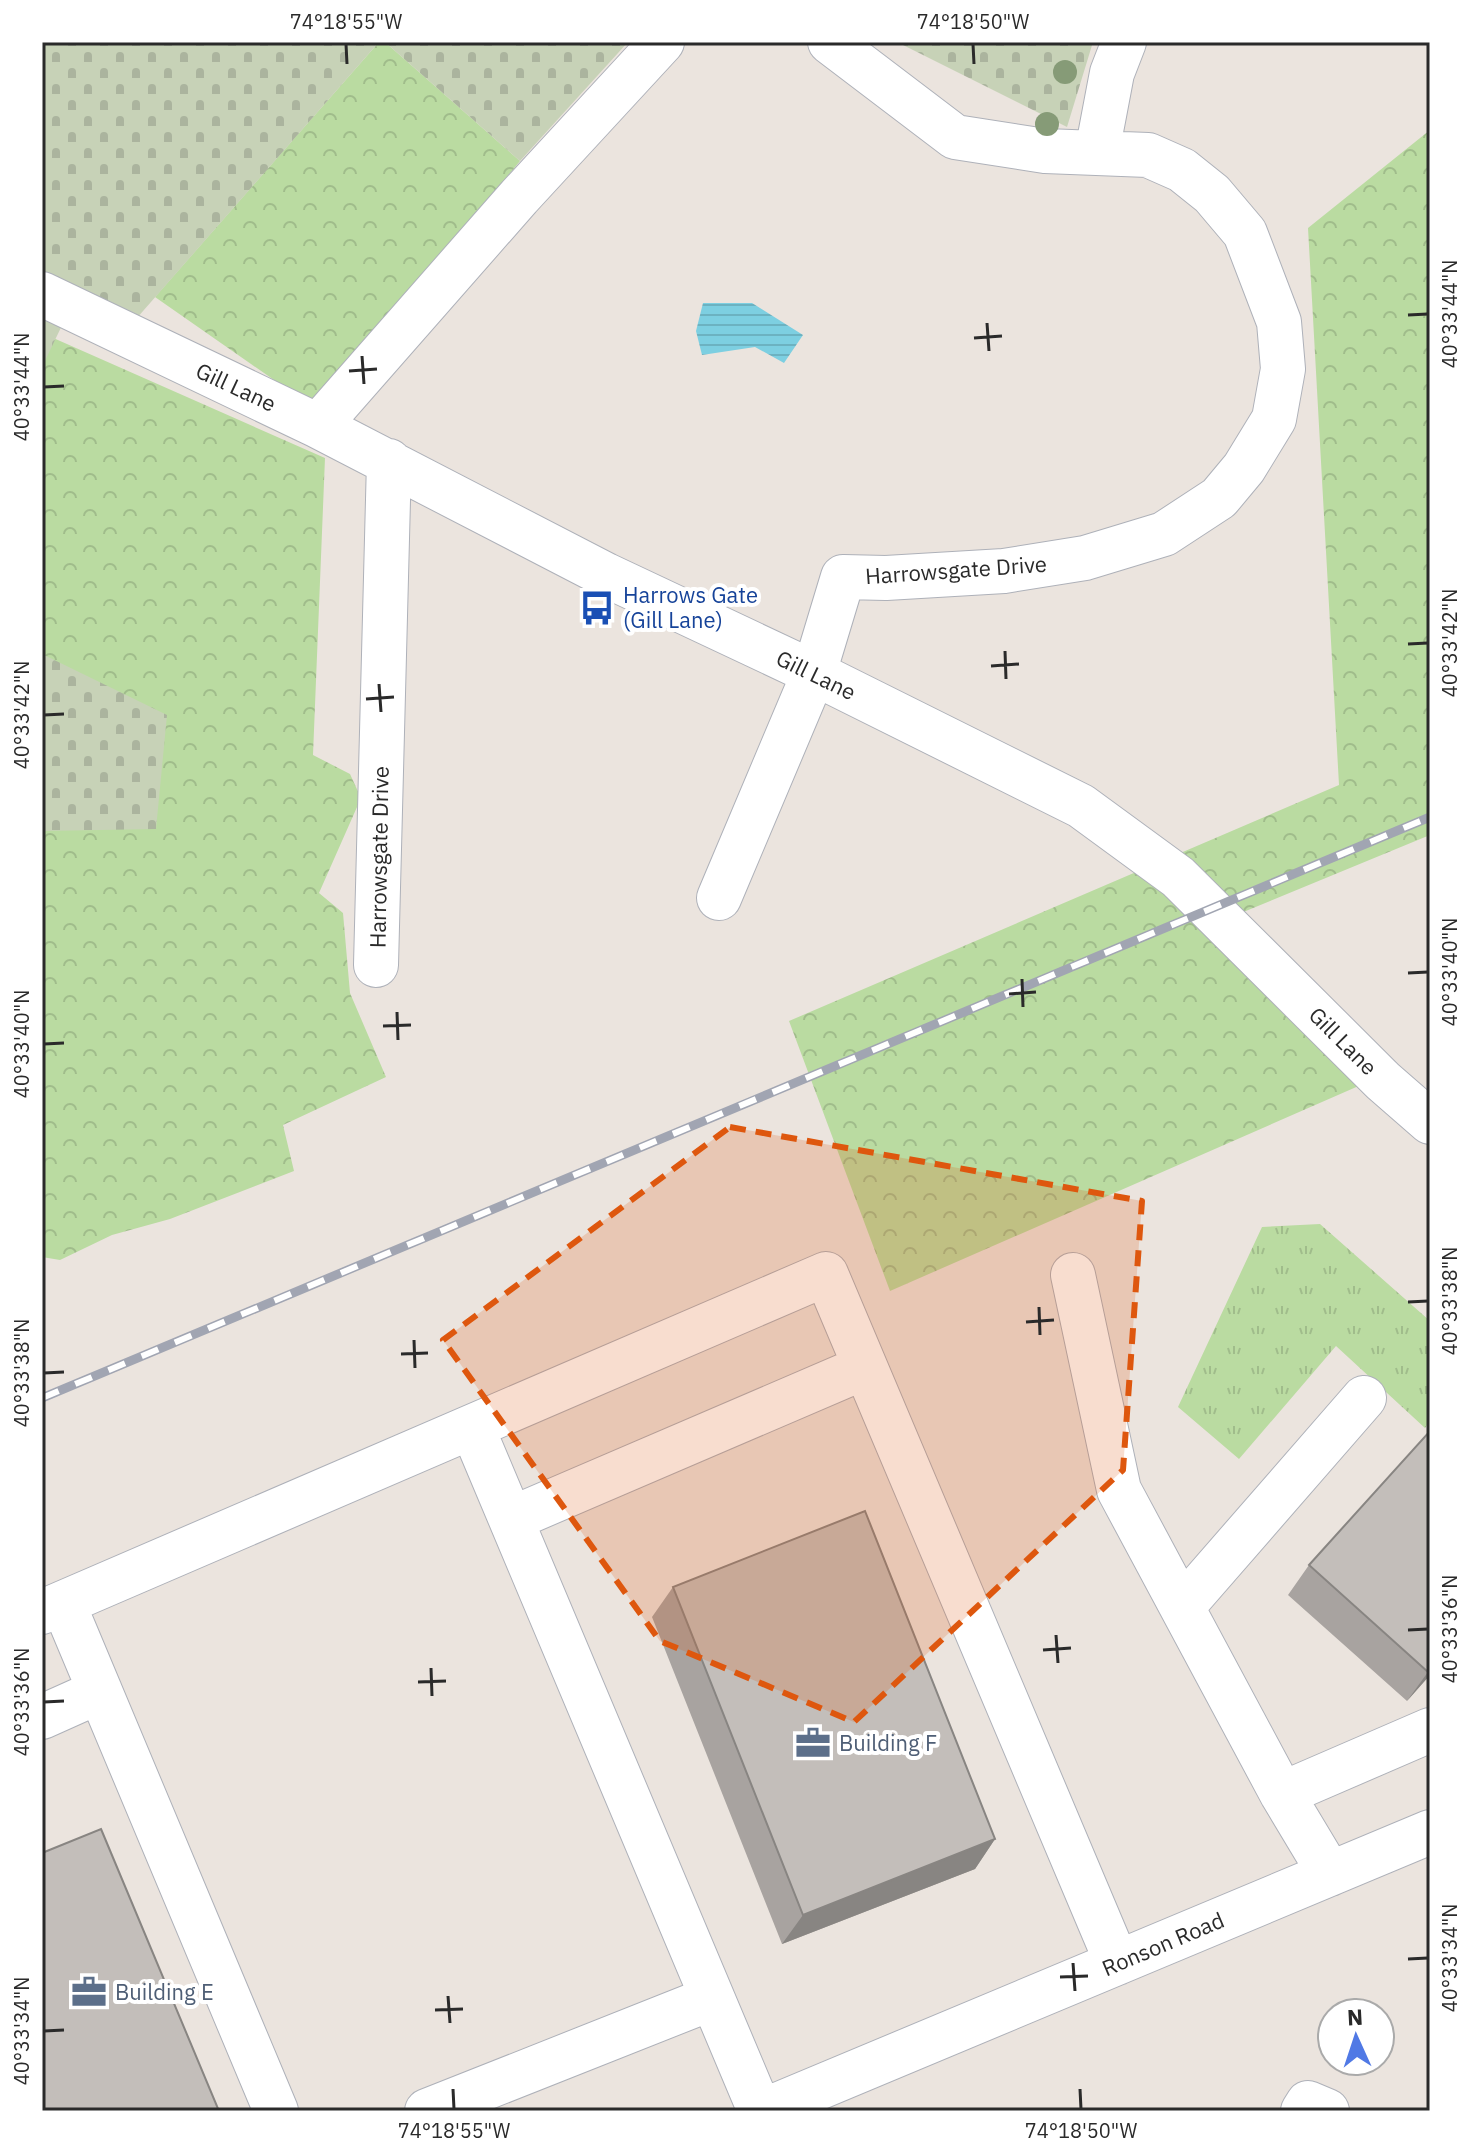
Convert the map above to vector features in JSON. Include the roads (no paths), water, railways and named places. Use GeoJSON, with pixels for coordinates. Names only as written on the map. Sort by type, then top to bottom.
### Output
{"type":"FeatureCollection","features":[{"type":"Feature","properties":{"kind":"street"},"geometry":{"type":"LineString","coordinates":[[318,426],[519,197],[662,42]]}},
{"type":"Feature","properties":{"kind":"street","name":"Harrowsgate Drive"},"geometry":{"type":"LineString","coordinates":[[719,898],[814,673],[843,577],[886,578],[1004,571],[1085,558],[1164,534],[1219,498],[1244,468],[1274,419],[1283,369],[1279,322],[1245,233],[1212,194],[1182,170],[1148,155],[1045,151],[955,137],[830,42]]}},
{"type":"Feature","properties":{"kind":"street"},"geometry":{"type":"LineString","coordinates":[[1097,152],[1112,73],[1124,42]]}},
{"type":"Feature","properties":{"kind":"street","name":"Gill Lane"},"geometry":{"type":"LineString","coordinates":[[42,294],[318,426],[606,575],[814,673],[1081,806],[1178,877],[1383,1081],[1430,1122]]}},
{"type":"Feature","properties":{"kind":"street","name":"Harrowsgate Drive"},"geometry":{"type":"LineString","coordinates":[[376,965],[389,461]]}},
{"type":"Feature","properties":{"kind":"street"},"geometry":{"type":"LineString","coordinates":[[276,2111],[100,1691],[52,1607],[826,1274],[1117,1963]]}},
{"type":"Feature","properties":{"kind":"street"},"geometry":{"type":"LineString","coordinates":[[1073,1275],[1119,1490],[1282,1794],[1330,1874]]}},
{"type":"Feature","properties":{"kind":"street"},"geometry":{"type":"LineString","coordinates":[[511,1519],[865,1367]]}},
{"type":"Feature","properties":{"kind":"street"},"geometry":{"type":"LineString","coordinates":[[1182,1607],[1364,1398]]}},
{"type":"Feature","properties":{"kind":"street"},"geometry":{"type":"LineString","coordinates":[[472,1427],[762,2111]]}},
{"type":"Feature","properties":{"kind":"street"},"geometry":{"type":"LineString","coordinates":[[42,1717],[100,1691]]}},
{"type":"Feature","properties":{"kind":"street"},"geometry":{"type":"LineString","coordinates":[[1282,1794],[1430,1730]]}},
{"type":"Feature","properties":{"kind":"street","name":"Ronson Road"},"geometry":{"type":"LineString","coordinates":[[762,2111],[1430,1832]]}},
{"type":"Feature","properties":{"kind":"street"},"geometry":{"type":"LineString","coordinates":[[427,2111],[712,1998]]}},
{"type":"Feature","properties":{"kind":"street"},"geometry":{"type":"LineString","coordinates":[[1303,2111],[1308,2103],[1327,2111]]}},
{"type":"Feature","properties":{"kind":"water"},"geometry":{"type":"Polygon","coordinates":[[[703,303],[752,303],[803,335],[784,363],[755,347],[702,355],[696,331],[703,303]]]}},
{"type":"Feature","properties":{"kind":"railway"},"geometry":{"type":"LineString","coordinates":[[42,1398],[1430,817]]}},
{"type":"Feature","properties":{"kind":"place","name":"Harrows Gate (Gill Lane)"},"geometry":{"type":"Point","coordinates":[597,608]}},
{"type":"Feature","properties":{"kind":"place","name":"Building F"},"geometry":{"type":"Point","coordinates":[813,1743]}},
{"type":"Feature","properties":{"kind":"place","name":"Building E"},"geometry":{"type":"Point","coordinates":[89,1992]}}]}
